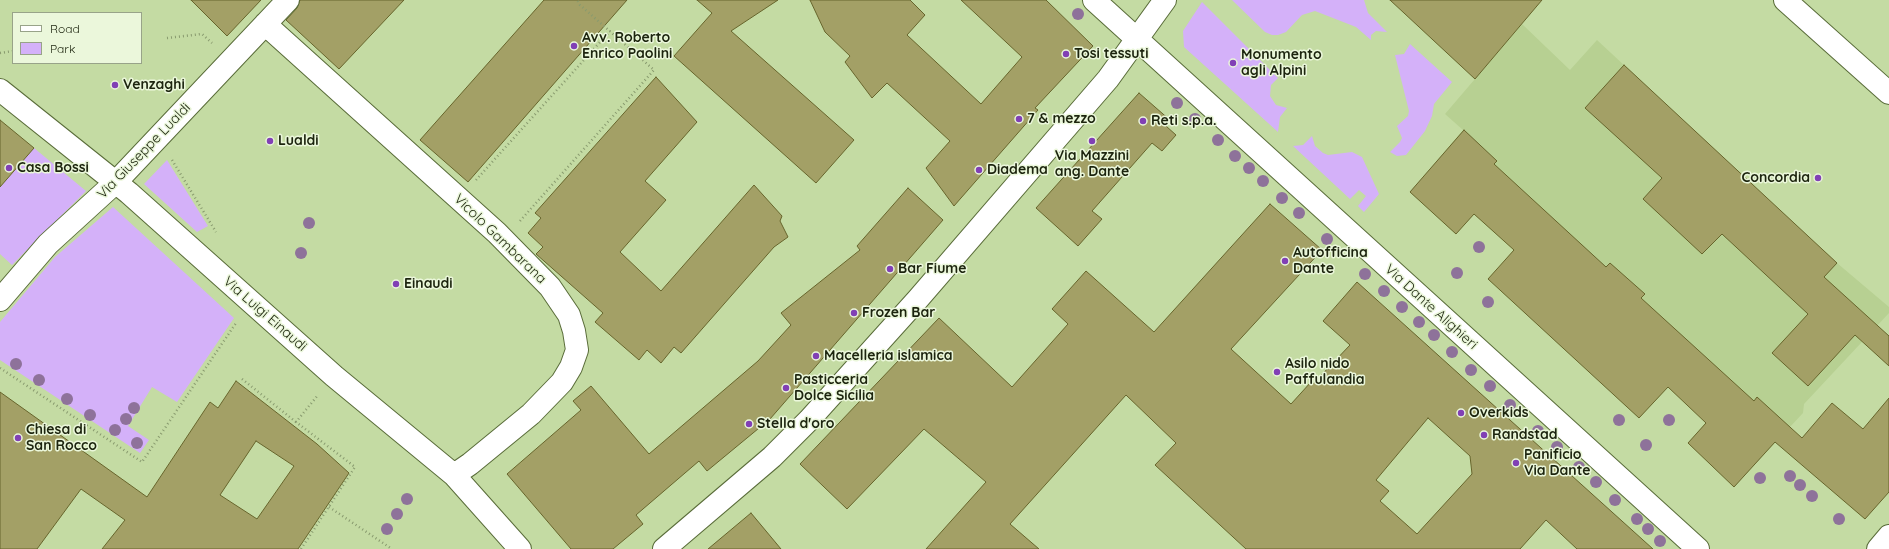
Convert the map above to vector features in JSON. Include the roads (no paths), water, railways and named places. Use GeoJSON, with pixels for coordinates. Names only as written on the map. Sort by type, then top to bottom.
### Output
{"type":"FeatureCollection","features":[{"type":"Feature","properties":{"kind":"street","name":"Via Giuseppe Lualdi"},"geometry":{"type":"LineString","coordinates":[[0,300],[52,240],[116,182],[288,0]]}},
{"type":"Feature","properties":{"kind":"street","name":"Via Dante Alighieri"},"geometry":{"type":"LineString","coordinates":[[1094,0],[1698,549]]}},
{"type":"Feature","properties":{"kind":"street"},"geometry":{"type":"LineString","coordinates":[[664,549],[772,457],[809,420],[918,299],[1108,79],[1164,0]]}},
{"type":"Feature","properties":{"kind":"street"},"geometry":{"type":"LineString","coordinates":[[1785,0],[1889,93]]}},
{"type":"Feature","properties":{"kind":"street","name":"Vicolo Gambarana"},"geometry":{"type":"LineString","coordinates":[[265,24],[503,239],[536,271],[560,299],[570,315],[577,350],[571,367],[562,382],[551,395],[470,464],[454,475]]}},
{"type":"Feature","properties":{"kind":"street","name":"Via Luigi Einaudi"},"geometry":{"type":"LineString","coordinates":[[0,90],[116,182],[334,376],[454,475],[520,549]]}},
{"type":"Feature","properties":{"kind":"street"},"geometry":{"type":"LineString","coordinates":[[1878,549],[1889,536]]}},
{"type":"Feature","properties":{"kind":"place","name":"Avv. Roberto Enrico Paolini"},"geometry":{"type":"Point","coordinates":[574,46]}},
{"type":"Feature","properties":{"kind":"place","name":"Tosi tessuti"},"geometry":{"type":"Point","coordinates":[1066,54]}},
{"type":"Feature","properties":{"kind":"place","name":"Monumento agli Alpini"},"geometry":{"type":"Point","coordinates":[1233,63]}},
{"type":"Feature","properties":{"kind":"place","name":"Venzaghi"},"geometry":{"type":"Point","coordinates":[115,85]}},
{"type":"Feature","properties":{"kind":"place","name":"7 & mezzo"},"geometry":{"type":"Point","coordinates":[1019,119]}},
{"type":"Feature","properties":{"kind":"place","name":"Reti s.p.a."},"geometry":{"type":"Point","coordinates":[1143,121]}},
{"type":"Feature","properties":{"kind":"place","name":"Lualdi"},"geometry":{"type":"Point","coordinates":[270,141]}},
{"type":"Feature","properties":{"kind":"place","name":"Via Mazzini ang. Dante"},"geometry":{"type":"Point","coordinates":[1092,141]}},
{"type":"Feature","properties":{"kind":"place","name":"Casa Bossi"},"geometry":{"type":"Point","coordinates":[9,168]}},
{"type":"Feature","properties":{"kind":"place","name":"Diadema"},"geometry":{"type":"Point","coordinates":[979,170]}},
{"type":"Feature","properties":{"kind":"place","name":"Concordia"},"geometry":{"type":"Point","coordinates":[1818,178]}},
{"type":"Feature","properties":{"kind":"place","name":"Autofficina Dante"},"geometry":{"type":"Point","coordinates":[1285,261]}},
{"type":"Feature","properties":{"kind":"place","name":"Bar Fiume"},"geometry":{"type":"Point","coordinates":[890,269]}},
{"type":"Feature","properties":{"kind":"place","name":"Einaudi"},"geometry":{"type":"Point","coordinates":[396,284]}},
{"type":"Feature","properties":{"kind":"place","name":"Frozen Bar"},"geometry":{"type":"Point","coordinates":[854,313]}},
{"type":"Feature","properties":{"kind":"place","name":"Macelleria islamica"},"geometry":{"type":"Point","coordinates":[816,356]}},
{"type":"Feature","properties":{"kind":"place","name":"Asilo nido Paffulandia"},"geometry":{"type":"Point","coordinates":[1277,372]}},
{"type":"Feature","properties":{"kind":"place","name":"Pasticceria Dolce Sicilia"},"geometry":{"type":"Point","coordinates":[786,388]}},
{"type":"Feature","properties":{"kind":"place","name":"Overkids"},"geometry":{"type":"Point","coordinates":[1461,413]}},
{"type":"Feature","properties":{"kind":"place","name":"Stella d'oro"},"geometry":{"type":"Point","coordinates":[749,424]}},
{"type":"Feature","properties":{"kind":"place","name":"Randstad"},"geometry":{"type":"Point","coordinates":[1484,435]}},
{"type":"Feature","properties":{"kind":"place","name":"Chiesa di San Rocco"},"geometry":{"type":"Point","coordinates":[18,438]}},
{"type":"Feature","properties":{"kind":"place","name":"Panificio Via Dante"},"geometry":{"type":"Point","coordinates":[1516,463]}}]}
